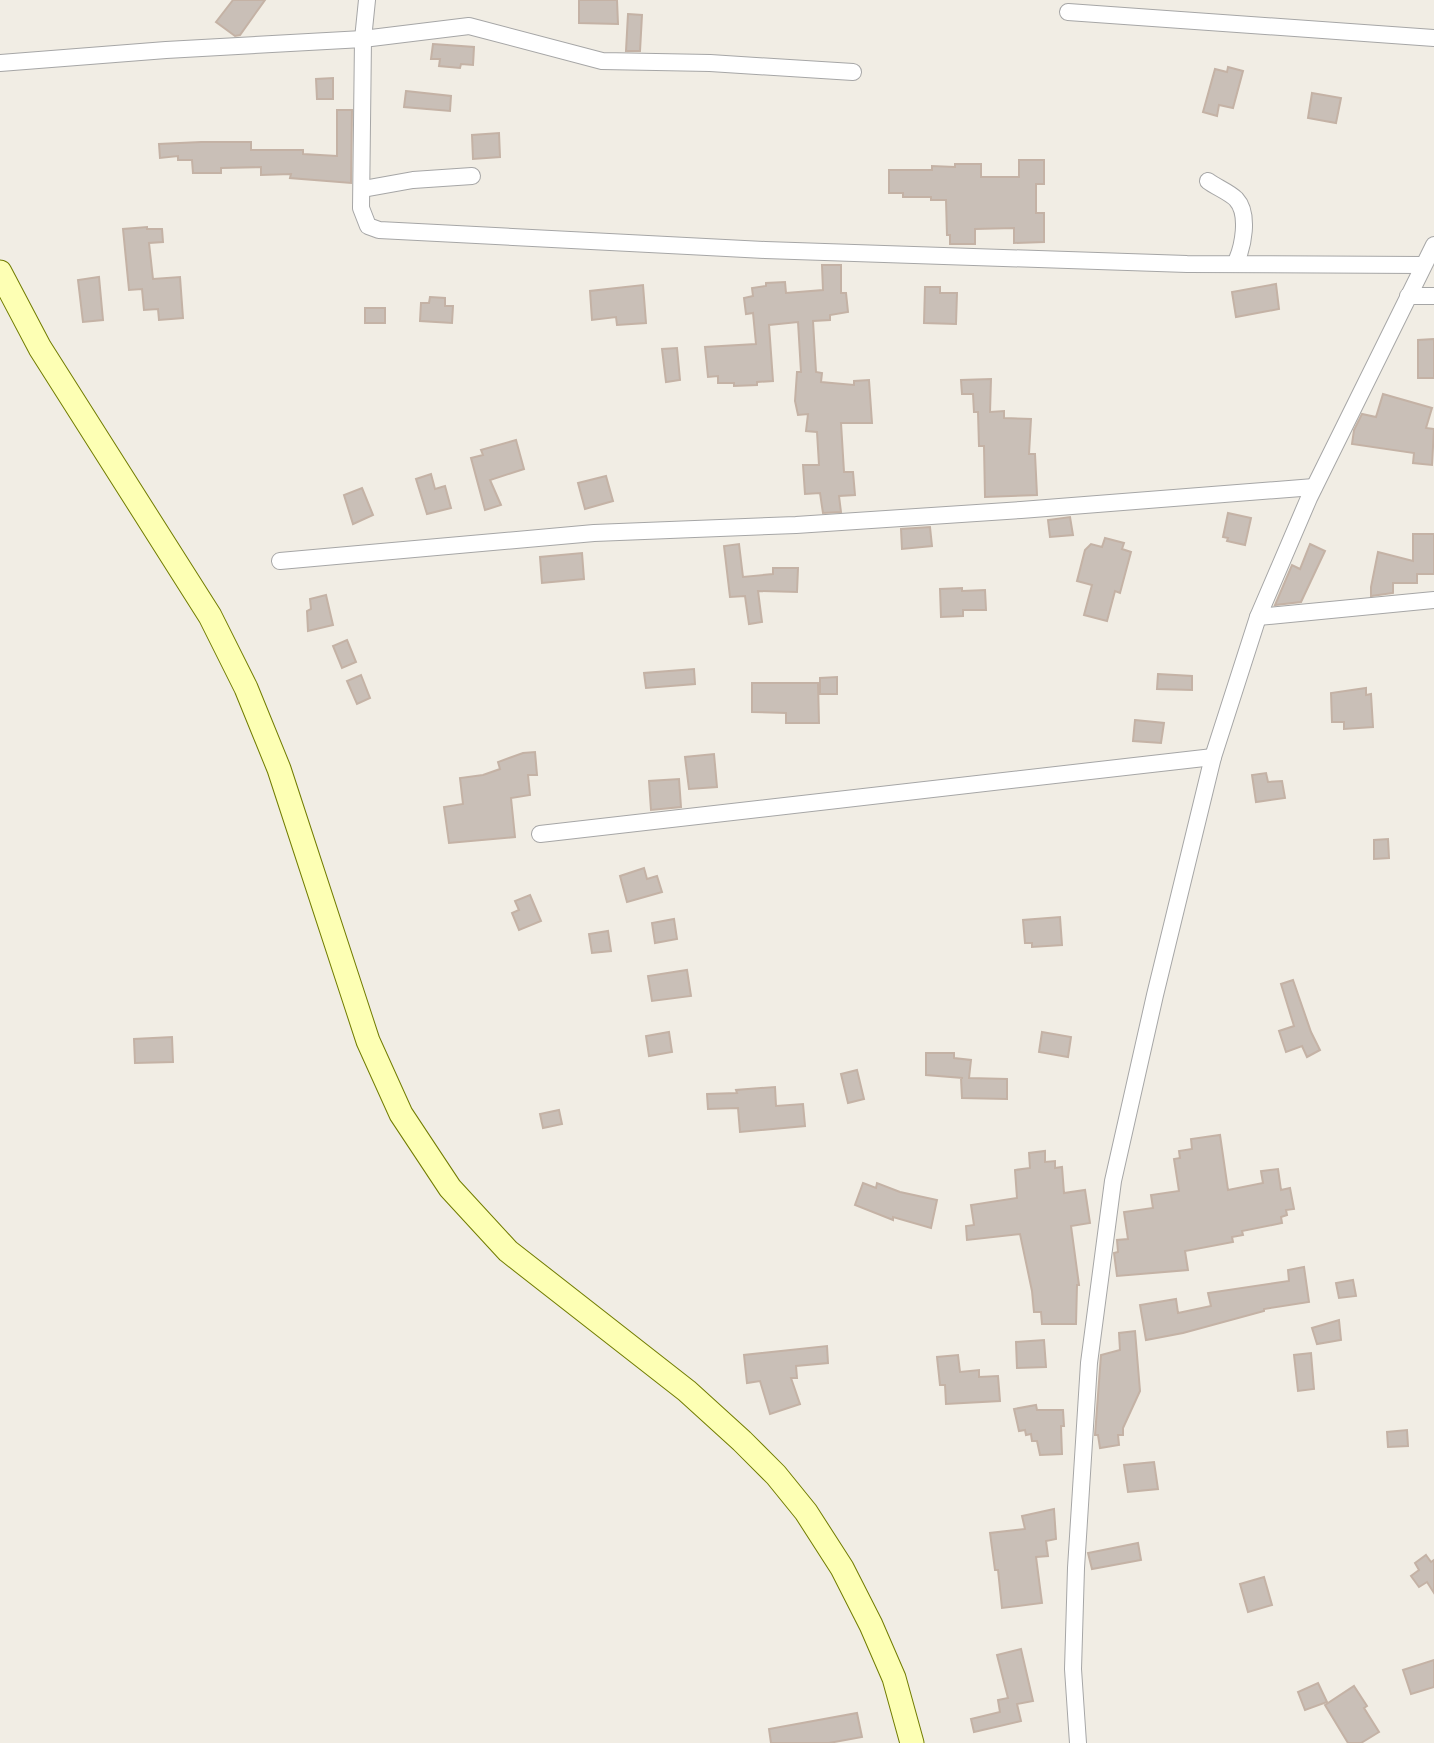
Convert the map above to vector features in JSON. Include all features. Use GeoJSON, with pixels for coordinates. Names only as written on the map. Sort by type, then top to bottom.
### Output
{"type":"FeatureCollection","features":[{"type":"Feature","properties":{"kind":"main road"},"geometry":{"type":"LineString","coordinates":[[0,272],[40,348],[210,616],[246,688],[279,769],[368,1041],[401,1114],[450,1188],[508,1251],[687,1391],[776,1475],[806,1512],[854,1591],[894,1678],[912,1743]]}},
{"type":"Feature","properties":{"kind":"street"},"geometry":{"type":"LineString","coordinates":[[367,0],[363,39],[361,208],[363,219],[368,226],[379,230],[765,250],[1235,264],[1423,265]]}},
{"type":"Feature","properties":{"kind":"street"},"geometry":{"type":"LineString","coordinates":[[1068,12],[1434,38]]}},
{"type":"Feature","properties":{"kind":"street"},"geometry":{"type":"LineString","coordinates":[[0,63],[363,39],[469,26],[602,61],[710,63],[853,72]]}},
{"type":"Feature","properties":{"kind":"street"},"geometry":{"type":"LineString","coordinates":[[363,189],[413,180],[472,176]]}},
{"type":"Feature","properties":{"kind":"street"},"geometry":{"type":"LineString","coordinates":[[1208,181],[1237,200],[1242,211],[1242,249],[1235,264]]}},
{"type":"Feature","properties":{"kind":"street"},"geometry":{"type":"LineString","coordinates":[[1078,1743],[1073,1669],[1076,1568],[1089,1363],[1113,1181],[1155,995],[1213,757],[1258,617],[1314,487],[1434,246]]}},
{"type":"Feature","properties":{"kind":"street"},"geometry":{"type":"LineString","coordinates":[[1408,296],[1434,296]]}},
{"type":"Feature","properties":{"kind":"street"},"geometry":{"type":"LineString","coordinates":[[280,561],[594,533],[796,525],[1314,487]]}},
{"type":"Feature","properties":{"kind":"street"},"geometry":{"type":"LineString","coordinates":[[1258,617],[1434,600]]}},
{"type":"Feature","properties":{"kind":"street"},"geometry":{"type":"LineString","coordinates":[[540,834],[1213,757]]}},
{"type":"Feature","properties":{"kind":"building"},"geometry":{"type":"Polygon","coordinates":[[[233,0],[265,0],[240,35],[235,36],[216,22],[233,0]]]}},
{"type":"Feature","properties":{"kind":"building"},"geometry":{"type":"Polygon","coordinates":[[[579,0],[617,0],[618,24],[579,23],[579,0]]]}},
{"type":"Feature","properties":{"kind":"building"},"geometry":{"type":"Polygon","coordinates":[[[628,14],[642,15],[640,51],[626,51],[628,14]]]}},
{"type":"Feature","properties":{"kind":"building"},"geometry":{"type":"Polygon","coordinates":[[[433,44],[474,47],[473,65],[461,64],[460,68],[439,66],[440,59],[431,59],[433,44]]]}},
{"type":"Feature","properties":{"kind":"building"},"geometry":{"type":"Polygon","coordinates":[[[1228,67],[1243,71],[1233,108],[1219,105],[1217,116],[1203,112],[1215,69],[1227,72],[1228,67]]]}},
{"type":"Feature","properties":{"kind":"building"},"geometry":{"type":"Polygon","coordinates":[[[333,78],[333,99],[317,99],[316,79],[333,78]]]}},
{"type":"Feature","properties":{"kind":"building"},"geometry":{"type":"Polygon","coordinates":[[[406,91],[451,96],[450,111],[404,107],[406,91]]]}},
{"type":"Feature","properties":{"kind":"building"},"geometry":{"type":"Polygon","coordinates":[[[1312,93],[1341,98],[1336,123],[1308,118],[1312,93]]]}},
{"type":"Feature","properties":{"kind":"building"},"geometry":{"type":"Polygon","coordinates":[[[337,110],[352,110],[351,183],[290,178],[291,174],[261,175],[261,167],[221,168],[221,173],[193,173],[192,160],[178,160],[178,156],[160,158],[159,144],[201,142],[251,142],[251,150],[303,150],[303,154],[337,156],[337,110]]]}},
{"type":"Feature","properties":{"kind":"building"},"geometry":{"type":"Polygon","coordinates":[[[499,133],[500,157],[473,159],[472,135],[499,133]]]}},
{"type":"Feature","properties":{"kind":"building"},"geometry":{"type":"Polygon","coordinates":[[[1019,160],[1044,160],[1044,184],[1036,184],[1036,213],[1044,213],[1044,242],[1014,243],[1014,228],[975,229],[975,244],[950,244],[950,235],[947,235],[946,200],[903,197],[903,193],[889,193],[889,170],[932,170],[932,166],[981,164],[981,177],[1019,177],[1019,160]]]}},
{"type":"Feature","properties":{"kind":"building"},"geometry":{"type":"Polygon","coordinates":[[[123,229],[162,229],[163,242],[149,243],[153,279],[180,277],[183,318],[159,320],[158,309],[144,310],[142,289],[129,290],[123,229]]]}},
{"type":"Feature","properties":{"kind":"building"},"geometry":{"type":"Polygon","coordinates":[[[822,265],[841,265],[841,293],[846,293],[848,312],[830,315],[830,320],[813,321],[816,372],[822,373],[821,382],[854,385],[854,381],[869,380],[872,423],[841,423],[844,472],[853,472],[855,495],[839,496],[841,512],[823,513],[820,493],[805,494],[803,465],[819,465],[817,432],[806,431],[808,414],[798,415],[795,401],[797,372],[801,372],[798,322],[769,325],[773,381],[734,386],[734,383],[718,383],[718,376],[708,377],[705,347],[756,344],[753,313],[746,314],[744,298],[753,296],[752,288],[766,286],[766,283],[785,282],[786,293],[823,290],[822,265]]]}},
{"type":"Feature","properties":{"kind":"building"},"geometry":{"type":"Polygon","coordinates":[[[99,277],[103,320],[83,322],[78,280],[99,277]]]}},
{"type":"Feature","properties":{"kind":"building"},"geometry":{"type":"Polygon","coordinates":[[[1276,284],[1279,309],[1236,317],[1232,292],[1276,284]]]}},
{"type":"Feature","properties":{"kind":"building"},"geometry":{"type":"Polygon","coordinates":[[[643,285],[646,323],[617,325],[616,317],[592,320],[590,291],[643,285]]]}},
{"type":"Feature","properties":{"kind":"building"},"geometry":{"type":"Polygon","coordinates":[[[925,287],[940,287],[940,293],[957,293],[956,324],[924,323],[925,287]]]}},
{"type":"Feature","properties":{"kind":"building"},"geometry":{"type":"Polygon","coordinates":[[[430,297],[445,298],[445,306],[453,306],[452,323],[420,321],[421,303],[429,303],[430,297]]]}},
{"type":"Feature","properties":{"kind":"building"},"geometry":{"type":"Polygon","coordinates":[[[365,308],[385,308],[385,323],[365,323],[365,308]]]}},
{"type":"Feature","properties":{"kind":"building"},"geometry":{"type":"Polygon","coordinates":[[[1434,339],[1434,378],[1418,378],[1418,340],[1434,339]]]}},
{"type":"Feature","properties":{"kind":"building"},"geometry":{"type":"Polygon","coordinates":[[[677,348],[680,380],[666,382],[662,349],[677,348]]]}},
{"type":"Feature","properties":{"kind":"building"},"geometry":{"type":"Polygon","coordinates":[[[991,379],[990,412],[1004,411],[1004,418],[1031,419],[1029,454],[1035,454],[1037,495],[985,497],[984,446],[979,446],[978,412],[974,412],[973,394],[962,394],[961,380],[991,379]]]}},
{"type":"Feature","properties":{"kind":"building"},"geometry":{"type":"Polygon","coordinates":[[[1383,394],[1432,408],[1426,428],[1434,429],[1432,465],[1413,463],[1414,453],[1352,444],[1354,430],[1362,414],[1376,417],[1383,394]]]}},
{"type":"Feature","properties":{"kind":"building"},"geometry":{"type":"Polygon","coordinates":[[[516,440],[524,469],[490,480],[501,505],[485,510],[471,458],[483,455],[481,450],[516,440]]]}},
{"type":"Feature","properties":{"kind":"building"},"geometry":{"type":"Polygon","coordinates":[[[431,474],[435,489],[445,486],[451,508],[427,514],[416,479],[431,474]]]}},
{"type":"Feature","properties":{"kind":"building"},"geometry":{"type":"Polygon","coordinates":[[[606,476],[613,501],[585,509],[578,483],[606,476]]]}},
{"type":"Feature","properties":{"kind":"building"},"geometry":{"type":"Polygon","coordinates":[[[362,488],[373,515],[353,524],[344,495],[362,488]]]}},
{"type":"Feature","properties":{"kind":"building"},"geometry":{"type":"Polygon","coordinates":[[[1228,513],[1251,518],[1245,545],[1227,541],[1228,538],[1223,537],[1228,513]]]}},
{"type":"Feature","properties":{"kind":"building"},"geometry":{"type":"Polygon","coordinates":[[[1070,517],[1073,535],[1050,537],[1048,520],[1070,517]]]}},
{"type":"Feature","properties":{"kind":"building"},"geometry":{"type":"Polygon","coordinates":[[[930,527],[932,546],[902,549],[901,529],[930,527]]]}},
{"type":"Feature","properties":{"kind":"building"},"geometry":{"type":"Polygon","coordinates":[[[1413,534],[1434,534],[1434,574],[1417,574],[1417,583],[1393,583],[1393,593],[1371,596],[1378,552],[1413,561],[1413,534]]]}},
{"type":"Feature","properties":{"kind":"building"},"geometry":{"type":"Polygon","coordinates":[[[1105,538],[1124,543],[1122,549],[1131,552],[1120,593],[1115,591],[1107,621],[1084,615],[1092,585],[1077,581],[1085,550],[1091,544],[1102,547],[1105,538]]]}},
{"type":"Feature","properties":{"kind":"building"},"geometry":{"type":"Polygon","coordinates":[[[739,544],[743,577],[773,574],[773,568],[798,568],[797,592],[758,591],[762,622],[749,624],[745,596],[730,597],[724,546],[739,544]]]}},
{"type":"Feature","properties":{"kind":"building"},"geometry":{"type":"Polygon","coordinates":[[[1310,544],[1325,551],[1301,602],[1275,605],[1292,565],[1300,569],[1310,544]]]}},
{"type":"Feature","properties":{"kind":"building"},"geometry":{"type":"Polygon","coordinates":[[[582,553],[584,579],[542,583],[540,557],[582,553]]]}},
{"type":"Feature","properties":{"kind":"building"},"geometry":{"type":"Polygon","coordinates":[[[962,588],[962,591],[985,590],[986,610],[963,610],[963,616],[941,617],[940,589],[962,588]]]}},
{"type":"Feature","properties":{"kind":"building"},"geometry":{"type":"Polygon","coordinates":[[[326,595],[333,625],[308,631],[307,611],[311,609],[310,599],[326,595]]]}},
{"type":"Feature","properties":{"kind":"building"},"geometry":{"type":"Polygon","coordinates":[[[347,640],[356,662],[342,668],[333,646],[347,640]]]}},
{"type":"Feature","properties":{"kind":"building"},"geometry":{"type":"Polygon","coordinates":[[[694,669],[695,684],[646,688],[644,673],[694,669]]]}},
{"type":"Feature","properties":{"kind":"building"},"geometry":{"type":"Polygon","coordinates":[[[1158,674],[1192,676],[1192,690],[1157,689],[1158,674]]]}},
{"type":"Feature","properties":{"kind":"building"},"geometry":{"type":"Polygon","coordinates":[[[361,675],[370,698],[357,704],[347,681],[361,675]]]}},
{"type":"Feature","properties":{"kind":"building"},"geometry":{"type":"Polygon","coordinates":[[[837,677],[837,694],[820,694],[820,678],[837,677]]]}},
{"type":"Feature","properties":{"kind":"building"},"geometry":{"type":"Polygon","coordinates":[[[752,683],[818,683],[819,723],[786,723],[786,713],[752,712],[752,683]]]}},
{"type":"Feature","properties":{"kind":"building"},"geometry":{"type":"Polygon","coordinates":[[[1366,688],[1366,695],[1371,694],[1373,727],[1344,729],[1344,722],[1332,722],[1331,693],[1366,688]]]}},
{"type":"Feature","properties":{"kind":"building"},"geometry":{"type":"Polygon","coordinates":[[[1135,720],[1164,723],[1161,743],[1133,741],[1135,720]]]}},
{"type":"Feature","properties":{"kind":"building"},"geometry":{"type":"Polygon","coordinates":[[[535,752],[537,775],[528,775],[530,795],[511,798],[515,837],[449,843],[444,807],[463,804],[460,778],[483,775],[500,769],[498,762],[523,753],[535,752]]]}},
{"type":"Feature","properties":{"kind":"building"},"geometry":{"type":"Polygon","coordinates":[[[714,754],[717,787],[689,789],[685,757],[714,754]]]}},
{"type":"Feature","properties":{"kind":"building"},"geometry":{"type":"Polygon","coordinates":[[[1266,773],[1268,782],[1282,781],[1285,798],[1256,802],[1252,775],[1266,773]]]}},
{"type":"Feature","properties":{"kind":"building"},"geometry":{"type":"Polygon","coordinates":[[[679,779],[681,807],[651,810],[649,781],[679,779]]]}},
{"type":"Feature","properties":{"kind":"building"},"geometry":{"type":"Polygon","coordinates":[[[1388,839],[1389,858],[1374,859],[1374,840],[1388,839]]]}},
{"type":"Feature","properties":{"kind":"building"},"geometry":{"type":"Polygon","coordinates":[[[644,868],[647,879],[657,876],[662,892],[627,902],[620,876],[644,868]]]}},
{"type":"Feature","properties":{"kind":"building"},"geometry":{"type":"Polygon","coordinates":[[[530,895],[541,921],[519,930],[512,913],[519,910],[515,901],[530,895]]]}},
{"type":"Feature","properties":{"kind":"building"},"geometry":{"type":"Polygon","coordinates":[[[1060,917],[1062,945],[1032,947],[1032,943],[1025,943],[1023,920],[1060,917]]]}},
{"type":"Feature","properties":{"kind":"building"},"geometry":{"type":"Polygon","coordinates":[[[674,919],[677,939],[655,943],[652,923],[674,919]]]}},
{"type":"Feature","properties":{"kind":"building"},"geometry":{"type":"Polygon","coordinates":[[[608,931],[611,951],[592,953],[589,934],[608,931]]]}},
{"type":"Feature","properties":{"kind":"building"},"geometry":{"type":"Polygon","coordinates":[[[687,970],[691,996],[652,1001],[648,976],[687,970]]]}},
{"type":"Feature","properties":{"kind":"building"},"geometry":{"type":"Polygon","coordinates":[[[1293,980],[1320,1050],[1307,1057],[1302,1046],[1286,1052],[1279,1031],[1294,1026],[1281,984],[1293,980]]]}},
{"type":"Feature","properties":{"kind":"building"},"geometry":{"type":"Polygon","coordinates":[[[669,1032],[672,1052],[649,1056],[646,1036],[669,1032]]]}},
{"type":"Feature","properties":{"kind":"building"},"geometry":{"type":"Polygon","coordinates":[[[1042,1032],[1071,1037],[1068,1057],[1039,1052],[1042,1032]]]}},
{"type":"Feature","properties":{"kind":"building"},"geometry":{"type":"Polygon","coordinates":[[[172,1037],[173,1062],[135,1063],[134,1039],[172,1037]]]}},
{"type":"Feature","properties":{"kind":"building"},"geometry":{"type":"Polygon","coordinates":[[[926,1053],[954,1053],[954,1058],[971,1060],[969,1078],[1007,1079],[1007,1099],[962,1098],[963,1078],[926,1075],[926,1053]]]}},
{"type":"Feature","properties":{"kind":"building"},"geometry":{"type":"Polygon","coordinates":[[[857,1070],[864,1099],[848,1103],[841,1074],[857,1070]]]}},
{"type":"Feature","properties":{"kind":"building"},"geometry":{"type":"Polygon","coordinates":[[[775,1087],[776,1106],[803,1104],[805,1126],[740,1132],[738,1108],[708,1109],[707,1094],[775,1087]]]}},
{"type":"Feature","properties":{"kind":"building"},"geometry":{"type":"Polygon","coordinates":[[[559,1110],[562,1124],[543,1128],[540,1114],[559,1110]]]}},
{"type":"Feature","properties":{"kind":"building"},"geometry":{"type":"Polygon","coordinates":[[[1220,1135],[1228,1190],[1263,1183],[1261,1171],[1278,1169],[1281,1190],[1290,1188],[1294,1209],[1286,1210],[1287,1215],[1281,1217],[1282,1223],[1242,1231],[1243,1235],[1232,1237],[1233,1242],[1185,1251],[1188,1270],[1117,1276],[1114,1253],[1118,1252],[1117,1240],[1128,1239],[1124,1212],[1153,1208],[1151,1195],[1179,1191],[1174,1159],[1180,1158],[1179,1151],[1192,1149],[1191,1139],[1220,1135]]]}},
{"type":"Feature","properties":{"kind":"building"},"geometry":{"type":"Polygon","coordinates":[[[1045,1151],[1045,1162],[1055,1161],[1055,1168],[1062,1167],[1064,1193],[1085,1190],[1090,1223],[1071,1226],[1079,1285],[1076,1324],[1042,1324],[1041,1312],[1034,1312],[1020,1234],[967,1240],[966,1226],[974,1225],[971,1205],[1017,1198],[1015,1170],[1030,1168],[1029,1153],[1045,1151]]]}},
{"type":"Feature","properties":{"kind":"building"},"geometry":{"type":"Polygon","coordinates":[[[863,1183],[876,1188],[877,1183],[900,1192],[937,1200],[931,1228],[893,1217],[893,1220],[855,1205],[863,1183]]]}},
{"type":"Feature","properties":{"kind":"building"},"geometry":{"type":"Polygon","coordinates":[[[1304,1267],[1309,1302],[1264,1309],[1183,1333],[1146,1340],[1140,1305],[1176,1299],[1178,1313],[1211,1306],[1208,1293],[1289,1281],[1288,1270],[1304,1267]]]}},
{"type":"Feature","properties":{"kind":"building"},"geometry":{"type":"Polygon","coordinates":[[[1353,1280],[1356,1296],[1339,1298],[1336,1283],[1353,1280]]]}},
{"type":"Feature","properties":{"kind":"building"},"geometry":{"type":"Polygon","coordinates":[[[1339,1320],[1341,1340],[1317,1344],[1312,1328],[1339,1320]]]}},
{"type":"Feature","properties":{"kind":"building"},"geometry":{"type":"Polygon","coordinates":[[[1135,1331],[1140,1391],[1123,1428],[1123,1435],[1118,1435],[1119,1445],[1100,1448],[1098,1435],[1095,1435],[1101,1355],[1120,1350],[1119,1333],[1135,1331]]]}},
{"type":"Feature","properties":{"kind":"building"},"geometry":{"type":"Polygon","coordinates":[[[1044,1340],[1046,1367],[1017,1368],[1016,1342],[1044,1340]]]}},
{"type":"Feature","properties":{"kind":"building"},"geometry":{"type":"Polygon","coordinates":[[[827,1346],[828,1363],[796,1366],[797,1378],[791,1378],[800,1404],[770,1414],[760,1381],[747,1383],[744,1355],[827,1346]]]}},
{"type":"Feature","properties":{"kind":"building"},"geometry":{"type":"Polygon","coordinates":[[[1311,1353],[1314,1389],[1298,1391],[1294,1355],[1311,1353]]]}},
{"type":"Feature","properties":{"kind":"building"},"geometry":{"type":"Polygon","coordinates":[[[958,1355],[960,1372],[979,1370],[979,1377],[998,1376],[1000,1401],[946,1404],[945,1385],[940,1385],[937,1357],[958,1355]]]}},
{"type":"Feature","properties":{"kind":"building"},"geometry":{"type":"Polygon","coordinates":[[[1036,1405],[1037,1410],[1063,1410],[1062,1454],[1040,1455],[1037,1441],[1032,1441],[1031,1434],[1026,1435],[1025,1430],[1019,1431],[1014,1409],[1036,1405]]]}},
{"type":"Feature","properties":{"kind":"building"},"geometry":{"type":"Polygon","coordinates":[[[1407,1430],[1408,1446],[1388,1447],[1387,1432],[1407,1430]]]}},
{"type":"Feature","properties":{"kind":"building"},"geometry":{"type":"Polygon","coordinates":[[[1154,1462],[1158,1489],[1128,1492],[1124,1465],[1154,1462]]]}},
{"type":"Feature","properties":{"kind":"building"},"geometry":{"type":"Polygon","coordinates":[[[1054,1509],[1056,1539],[1046,1541],[1048,1556],[1036,1557],[1042,1603],[1002,1608],[990,1533],[1025,1529],[1022,1516],[1054,1509]]]}},
{"type":"Feature","properties":{"kind":"building"},"geometry":{"type":"Polygon","coordinates":[[[1138,1543],[1141,1560],[1092,1569],[1088,1553],[1138,1543]]]}},
{"type":"Feature","properties":{"kind":"building"},"geometry":{"type":"Polygon","coordinates":[[[1426,1555],[1431,1562],[1434,1560],[1434,1593],[1427,1582],[1419,1587],[1411,1576],[1419,1570],[1415,1563],[1426,1555]]]}},
{"type":"Feature","properties":{"kind":"building"},"geometry":{"type":"Polygon","coordinates":[[[1264,1577],[1272,1605],[1248,1612],[1240,1584],[1264,1577]]]}},
{"type":"Feature","properties":{"kind":"building"},"geometry":{"type":"Polygon","coordinates":[[[1021,1649],[1033,1701],[1017,1704],[1021,1721],[974,1732],[971,1719],[1000,1712],[998,1700],[1008,1698],[997,1655],[1021,1649]]]}},
{"type":"Feature","properties":{"kind":"building"},"geometry":{"type":"Polygon","coordinates":[[[1434,1660],[1434,1687],[1411,1694],[1403,1670],[1434,1660]]]}},
{"type":"Feature","properties":{"kind":"building"},"geometry":{"type":"Polygon","coordinates":[[[1318,1683],[1327,1702],[1305,1710],[1298,1692],[1318,1683]]]}},
{"type":"Feature","properties":{"kind":"building"},"geometry":{"type":"Polygon","coordinates":[[[1354,1686],[1379,1732],[1361,1743],[1348,1743],[1325,1705],[1354,1686]]]}},
{"type":"Feature","properties":{"kind":"building"},"geometry":{"type":"Polygon","coordinates":[[[857,1713],[862,1737],[829,1743],[771,1743],[769,1729],[857,1713]]]}}]}
